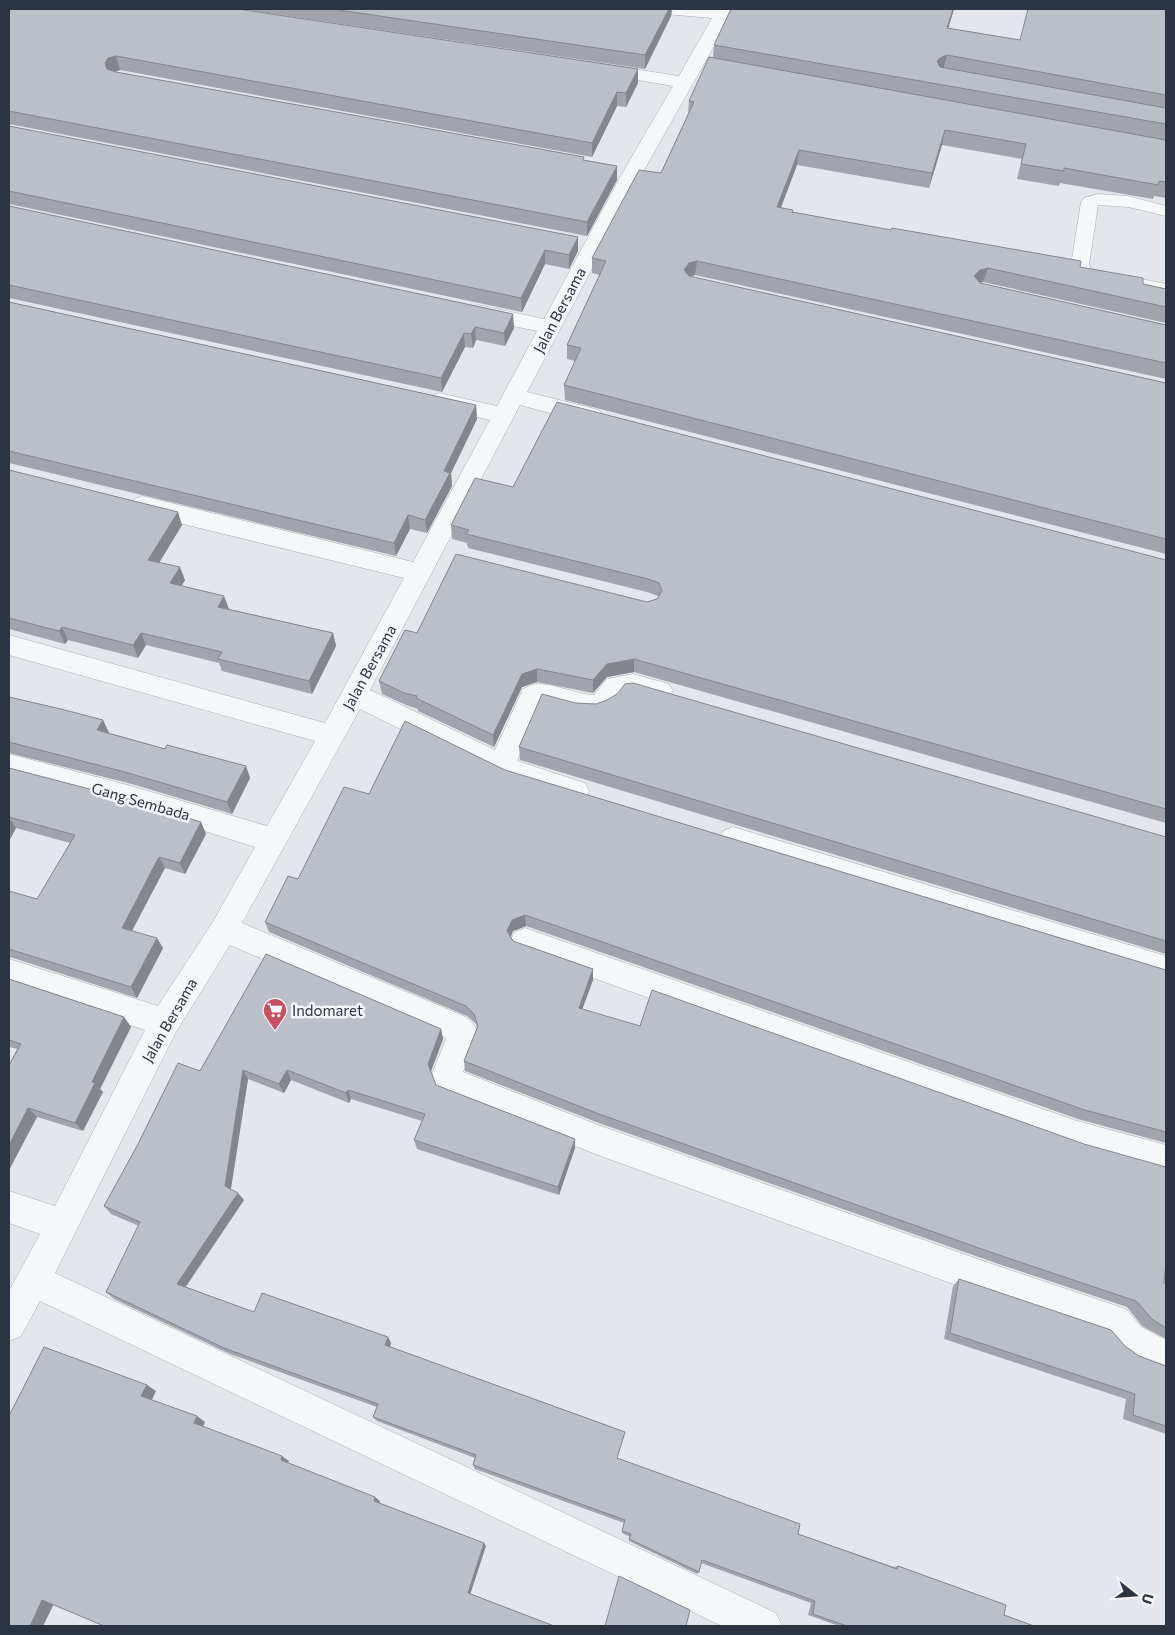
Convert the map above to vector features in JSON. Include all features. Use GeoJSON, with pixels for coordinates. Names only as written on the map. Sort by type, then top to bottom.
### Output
{"type":"FeatureCollection","features":[{"type":"Feature","properties":{"kind":"street"},"geometry":{"type":"LineString","coordinates":[[665,9],[725,11]]}},
{"type":"Feature","properties":{"kind":"street","name":"Jalan Bersama"},"geometry":{"type":"LineString","coordinates":[[9,1324],[63,1225],[165,1022],[224,929],[420,573],[441,552],[509,405],[550,327],[584,244],[624,171],[698,70],[725,11]]}},
{"type":"Feature","properties":{"kind":"street"},"geometry":{"type":"LineString","coordinates":[[586,67],[698,70]]}},
{"type":"Feature","properties":{"kind":"street"},"geometry":{"type":"LineString","coordinates":[[463,308],[550,327]]}},
{"type":"Feature","properties":{"kind":"street"},"geometry":{"type":"LineString","coordinates":[[416,396],[509,405],[610,420]]}},
{"type":"Feature","properties":{"kind":"street"},"geometry":{"type":"LineString","coordinates":[[124,500],[420,573]]}},
{"type":"Feature","properties":{"kind":"street"},"geometry":{"type":"LineString","coordinates":[[9,645],[331,735]]}},
{"type":"Feature","properties":{"kind":"street"},"geometry":{"type":"LineString","coordinates":[[501,766],[529,700],[537,694],[590,705],[600,704],[608,698],[616,686],[633,684],[685,698]]}},
{"type":"Feature","properties":{"kind":"street"},"geometry":{"type":"LineString","coordinates":[[355,694],[501,766],[596,798]]}},
{"type":"Feature","properties":{"kind":"street","name":"Gang Sembada"},"geometry":{"type":"LineString","coordinates":[[9,765],[131,798],[272,840]]}},
{"type":"Feature","properties":{"kind":"street"},"geometry":{"type":"LineString","coordinates":[[710,832],[1166,969]]}},
{"type":"Feature","properties":{"kind":"street"},"geometry":{"type":"LineString","coordinates":[[224,929],[455,1027],[463,1035],[447,1074],[450,1082],[598,1140],[989,1280],[1114,1321],[1129,1339],[1143,1348],[1166,1357]]}},
{"type":"Feature","properties":{"kind":"street"},"geometry":{"type":"LineString","coordinates":[[525,941],[1077,1136],[1166,1162]]}},
{"type":"Feature","properties":{"kind":"street"},"geometry":{"type":"LineString","coordinates":[[9,972],[165,1022]]}},
{"type":"Feature","properties":{"kind":"street"},"geometry":{"type":"LineString","coordinates":[[9,1207],[63,1225]]}},
{"type":"Feature","properties":{"kind":"street"},"geometry":{"type":"LineString","coordinates":[[32,1280],[763,1626]]}},
{"type":"Feature","properties":{"kind":"lane"},"geometry":{"type":"LineString","coordinates":[[1166,211],[1116,200],[1099,198],[1090,202],[1080,265],[1085,272],[1166,290]]}},
{"type":"Feature","properties":{"kind":"building"},"geometry":{"type":"Polygon","coordinates":[[[9,9],[238,9],[638,69],[626,93],[617,92],[592,143],[116,56],[108,58],[105,63],[107,69],[116,72],[584,157],[583,160],[617,166],[587,222],[9,111],[9,9]]]}},
{"type":"Feature","properties":{"kind":"building"},"geometry":{"type":"Polygon","coordinates":[[[332,9],[669,9],[645,55],[332,9]]]}},
{"type":"Feature","properties":{"kind":"building"},"geometry":{"type":"Polygon","coordinates":[[[731,9],[953,9],[947,28],[1020,40],[1028,9],[1166,9],[1166,95],[947,55],[937,61],[940,67],[1166,108],[1166,124],[714,45],[731,9]]]}},
{"type":"Feature","properties":{"kind":"building"},"geometry":{"type":"Polygon","coordinates":[[[709,57],[1166,140],[1166,182],[1159,181],[1158,185],[1064,168],[1064,171],[1021,164],[1026,144],[945,130],[932,173],[799,150],[777,207],[793,210],[792,212],[891,230],[892,228],[1081,261],[1080,267],[1143,278],[1143,284],[1166,289],[1166,307],[988,268],[980,270],[974,276],[980,283],[1166,325],[1166,363],[697,261],[689,263],[684,270],[689,276],[1166,383],[1166,539],[564,385],[581,348],[567,345],[606,261],[592,258],[639,170],[661,173],[694,102],[689,101],[709,57]]]}},
{"type":"Feature","properties":{"kind":"building"},"geometry":{"type":"Polygon","coordinates":[[[9,126],[578,237],[569,255],[545,250],[521,298],[9,191],[9,126]]]}},
{"type":"Feature","properties":{"kind":"building"},"geometry":{"type":"Polygon","coordinates":[[[9,206],[513,314],[504,333],[475,327],[471,334],[464,333],[441,378],[9,285],[9,206]]]}},
{"type":"Feature","properties":{"kind":"building"},"geometry":{"type":"Polygon","coordinates":[[[9,302],[476,405],[444,471],[450,473],[425,520],[408,515],[394,543],[9,451],[9,302]]]}},
{"type":"Feature","properties":{"kind":"building"},"geometry":{"type":"Polygon","coordinates":[[[557,402],[1166,560],[1166,809],[634,659],[607,664],[593,680],[537,669],[522,674],[493,735],[416,698],[417,696],[404,693],[379,681],[405,630],[417,633],[456,554],[647,602],[657,599],[662,591],[659,583],[648,579],[466,534],[469,530],[451,525],[475,478],[513,487],[557,402]]]}},
{"type":"Feature","properties":{"kind":"building"},"geometry":{"type":"Polygon","coordinates":[[[9,470],[178,512],[148,560],[180,567],[170,583],[224,596],[218,607],[333,633],[309,681],[218,659],[222,652],[141,633],[133,645],[62,627],[59,631],[9,618],[9,470]]]}},
{"type":"Feature","properties":{"kind":"building"},"geometry":{"type":"Polygon","coordinates":[[[633,683],[1166,837],[1166,941],[519,747],[542,694],[575,703],[596,704],[617,694],[625,684],[633,683]]]}},
{"type":"Feature","properties":{"kind":"building"},"geometry":{"type":"Polygon","coordinates":[[[9,697],[103,720],[97,730],[165,749],[167,745],[246,766],[227,802],[125,772],[9,742],[9,697]]]}},
{"type":"Feature","properties":{"kind":"building"},"geometry":{"type":"Polygon","coordinates":[[[405,721],[505,770],[1166,970],[1166,1132],[1085,1110],[525,915],[512,920],[507,931],[513,941],[593,969],[579,1008],[640,1026],[652,990],[1084,1144],[1166,1167],[1166,1261],[1164,1283],[1166,1284],[1166,1328],[1152,1319],[1136,1301],[996,1254],[599,1114],[464,1061],[478,1026],[474,1014],[466,1006],[265,922],[288,876],[298,879],[344,787],[369,794],[405,721]]]}},
{"type":"Feature","properties":{"kind":"building"},"geometry":{"type":"Polygon","coordinates":[[[9,768],[124,798],[201,822],[180,863],[159,857],[122,928],[157,938],[131,987],[9,949],[9,891],[37,899],[75,835],[9,817],[9,768]]]}},
{"type":"Feature","properties":{"kind":"building"},"geometry":{"type":"Polygon","coordinates":[[[266,954],[441,1029],[428,1064],[436,1085],[575,1139],[558,1187],[414,1140],[425,1114],[348,1090],[346,1093],[287,1070],[279,1084],[243,1070],[225,1186],[238,1193],[177,1284],[254,1312],[262,1293],[388,1337],[385,1345],[625,1432],[617,1458],[800,1524],[798,1534],[897,1569],[898,1566],[1006,1605],[1004,1615],[1034,1626],[847,1626],[813,1614],[815,1601],[702,1560],[699,1572],[629,1539],[631,1534],[622,1531],[625,1520],[473,1465],[476,1455],[373,1417],[378,1404],[224,1348],[106,1292],[140,1222],[104,1206],[137,1146],[178,1063],[200,1071],[266,954]]]}},
{"type":"Feature","properties":{"kind":"building"},"geometry":{"type":"Polygon","coordinates":[[[9,979],[124,1017],[92,1082],[95,1083],[75,1123],[28,1108],[9,1145],[9,1065],[21,1044],[9,1040],[9,979]]]}},
{"type":"Feature","properties":{"kind":"building"},"geometry":{"type":"Polygon","coordinates":[[[959,1279],[1111,1330],[1125,1346],[1139,1356],[1166,1366],[1166,1426],[1133,1415],[1135,1394],[950,1333],[959,1279]]]}},
{"type":"Feature","properties":{"kind":"building"},"geometry":{"type":"Polygon","coordinates":[[[44,1347],[147,1385],[141,1396],[197,1416],[194,1423],[282,1456],[281,1460],[375,1497],[374,1501],[484,1543],[468,1593],[554,1626],[104,1626],[42,1600],[30,1626],[9,1626],[9,1416],[44,1347]]]}},
{"type":"Feature","properties":{"kind":"building"},"geometry":{"type":"Polygon","coordinates":[[[619,1576],[690,1610],[686,1626],[605,1626],[619,1576]]]}},
{"type":"Feature","properties":{"kind":"place","name":"Indomaret"},"geometry":{"type":"Point","coordinates":[275,1031]}}]}
